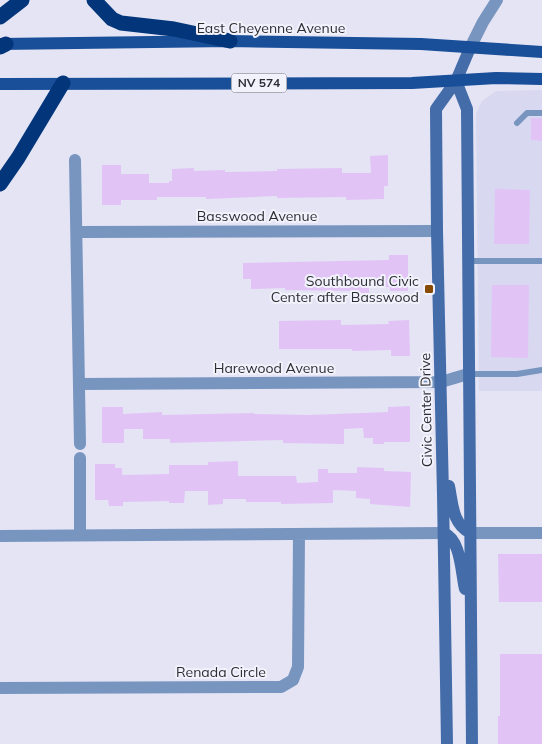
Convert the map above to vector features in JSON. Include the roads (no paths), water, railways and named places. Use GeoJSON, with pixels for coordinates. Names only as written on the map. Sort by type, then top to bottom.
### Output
{"type":"FeatureCollection","features":[{"type":"Feature","properties":{"kind":"highway"},"geometry":{"type":"LineString","coordinates":[[0,17],[22,0]]}},
{"type":"Feature","properties":{"kind":"highway"},"geometry":{"type":"LineString","coordinates":[[94,0],[112,19],[121,23],[174,29],[230,42]]}},
{"type":"Feature","properties":{"kind":"highway"},"geometry":{"type":"LineString","coordinates":[[0,184],[18,158],[63,83]]}},
{"type":"Feature","properties":{"kind":"main road","name":"East Cheyenne Avenue"},"geometry":{"type":"LineString","coordinates":[[2,45],[230,42],[421,44],[542,52]]}},
{"type":"Feature","properties":{"kind":"main road","name":"Civic Center Drive"},"geometry":{"type":"LineString","coordinates":[[447,744],[436,109],[456,81],[470,48]]}},
{"type":"Feature","properties":{"kind":"main road","name":"NV 574"},"geometry":{"type":"LineString","coordinates":[[0,84],[412,83],[496,78],[542,79]]}},
{"type":"Feature","properties":{"kind":"main road"},"geometry":{"type":"LineString","coordinates":[[456,81],[467,109],[472,744]]}},
{"type":"Feature","properties":{"kind":"main road"},"geometry":{"type":"LineString","coordinates":[[442,460],[457,521],[461,527],[470,533]]}},
{"type":"Feature","properties":{"kind":"main road"},"geometry":{"type":"LineString","coordinates":[[444,534],[450,536],[456,543],[471,619]]}},
{"type":"Feature","properties":{"kind":"street","name":"Civic Center Drive"},"geometry":{"type":"LineString","coordinates":[[470,48],[497,0]]}},
{"type":"Feature","properties":{"kind":"street"},"geometry":{"type":"LineString","coordinates":[[75,160],[80,444]]}},
{"type":"Feature","properties":{"kind":"street","name":"Basswood Avenue"},"geometry":{"type":"LineString","coordinates":[[77,232],[437,230]]}},
{"type":"Feature","properties":{"kind":"street","name":"Harewood Avenue"},"geometry":{"type":"LineString","coordinates":[[80,384],[441,382],[468,374]]}},
{"type":"Feature","properties":{"kind":"street"},"geometry":{"type":"LineString","coordinates":[[80,458],[80,534]]}},
{"type":"Feature","properties":{"kind":"street"},"geometry":{"type":"LineString","coordinates":[[470,533],[542,533]]}},
{"type":"Feature","properties":{"kind":"street"},"geometry":{"type":"LineString","coordinates":[[0,536],[80,534],[444,534]]}},
{"type":"Feature","properties":{"kind":"street","name":"Renada Circle"},"geometry":{"type":"LineString","coordinates":[[0,688],[281,687],[293,680],[298,667],[299,534]]}},
{"type":"Feature","properties":{"kind":"lane"},"geometry":{"type":"LineString","coordinates":[[517,123],[527,113],[542,113]]}},
{"type":"Feature","properties":{"kind":"lane"},"geometry":{"type":"LineString","coordinates":[[467,261],[542,261]]}},
{"type":"Feature","properties":{"kind":"lane"},"geometry":{"type":"LineString","coordinates":[[468,374],[517,374],[542,370]]}},
{"type":"Feature","properties":{"kind":"place","name":"Southbound Civic Center after Basswood"},"geometry":{"type":"Point","coordinates":[429,289]}}]}
